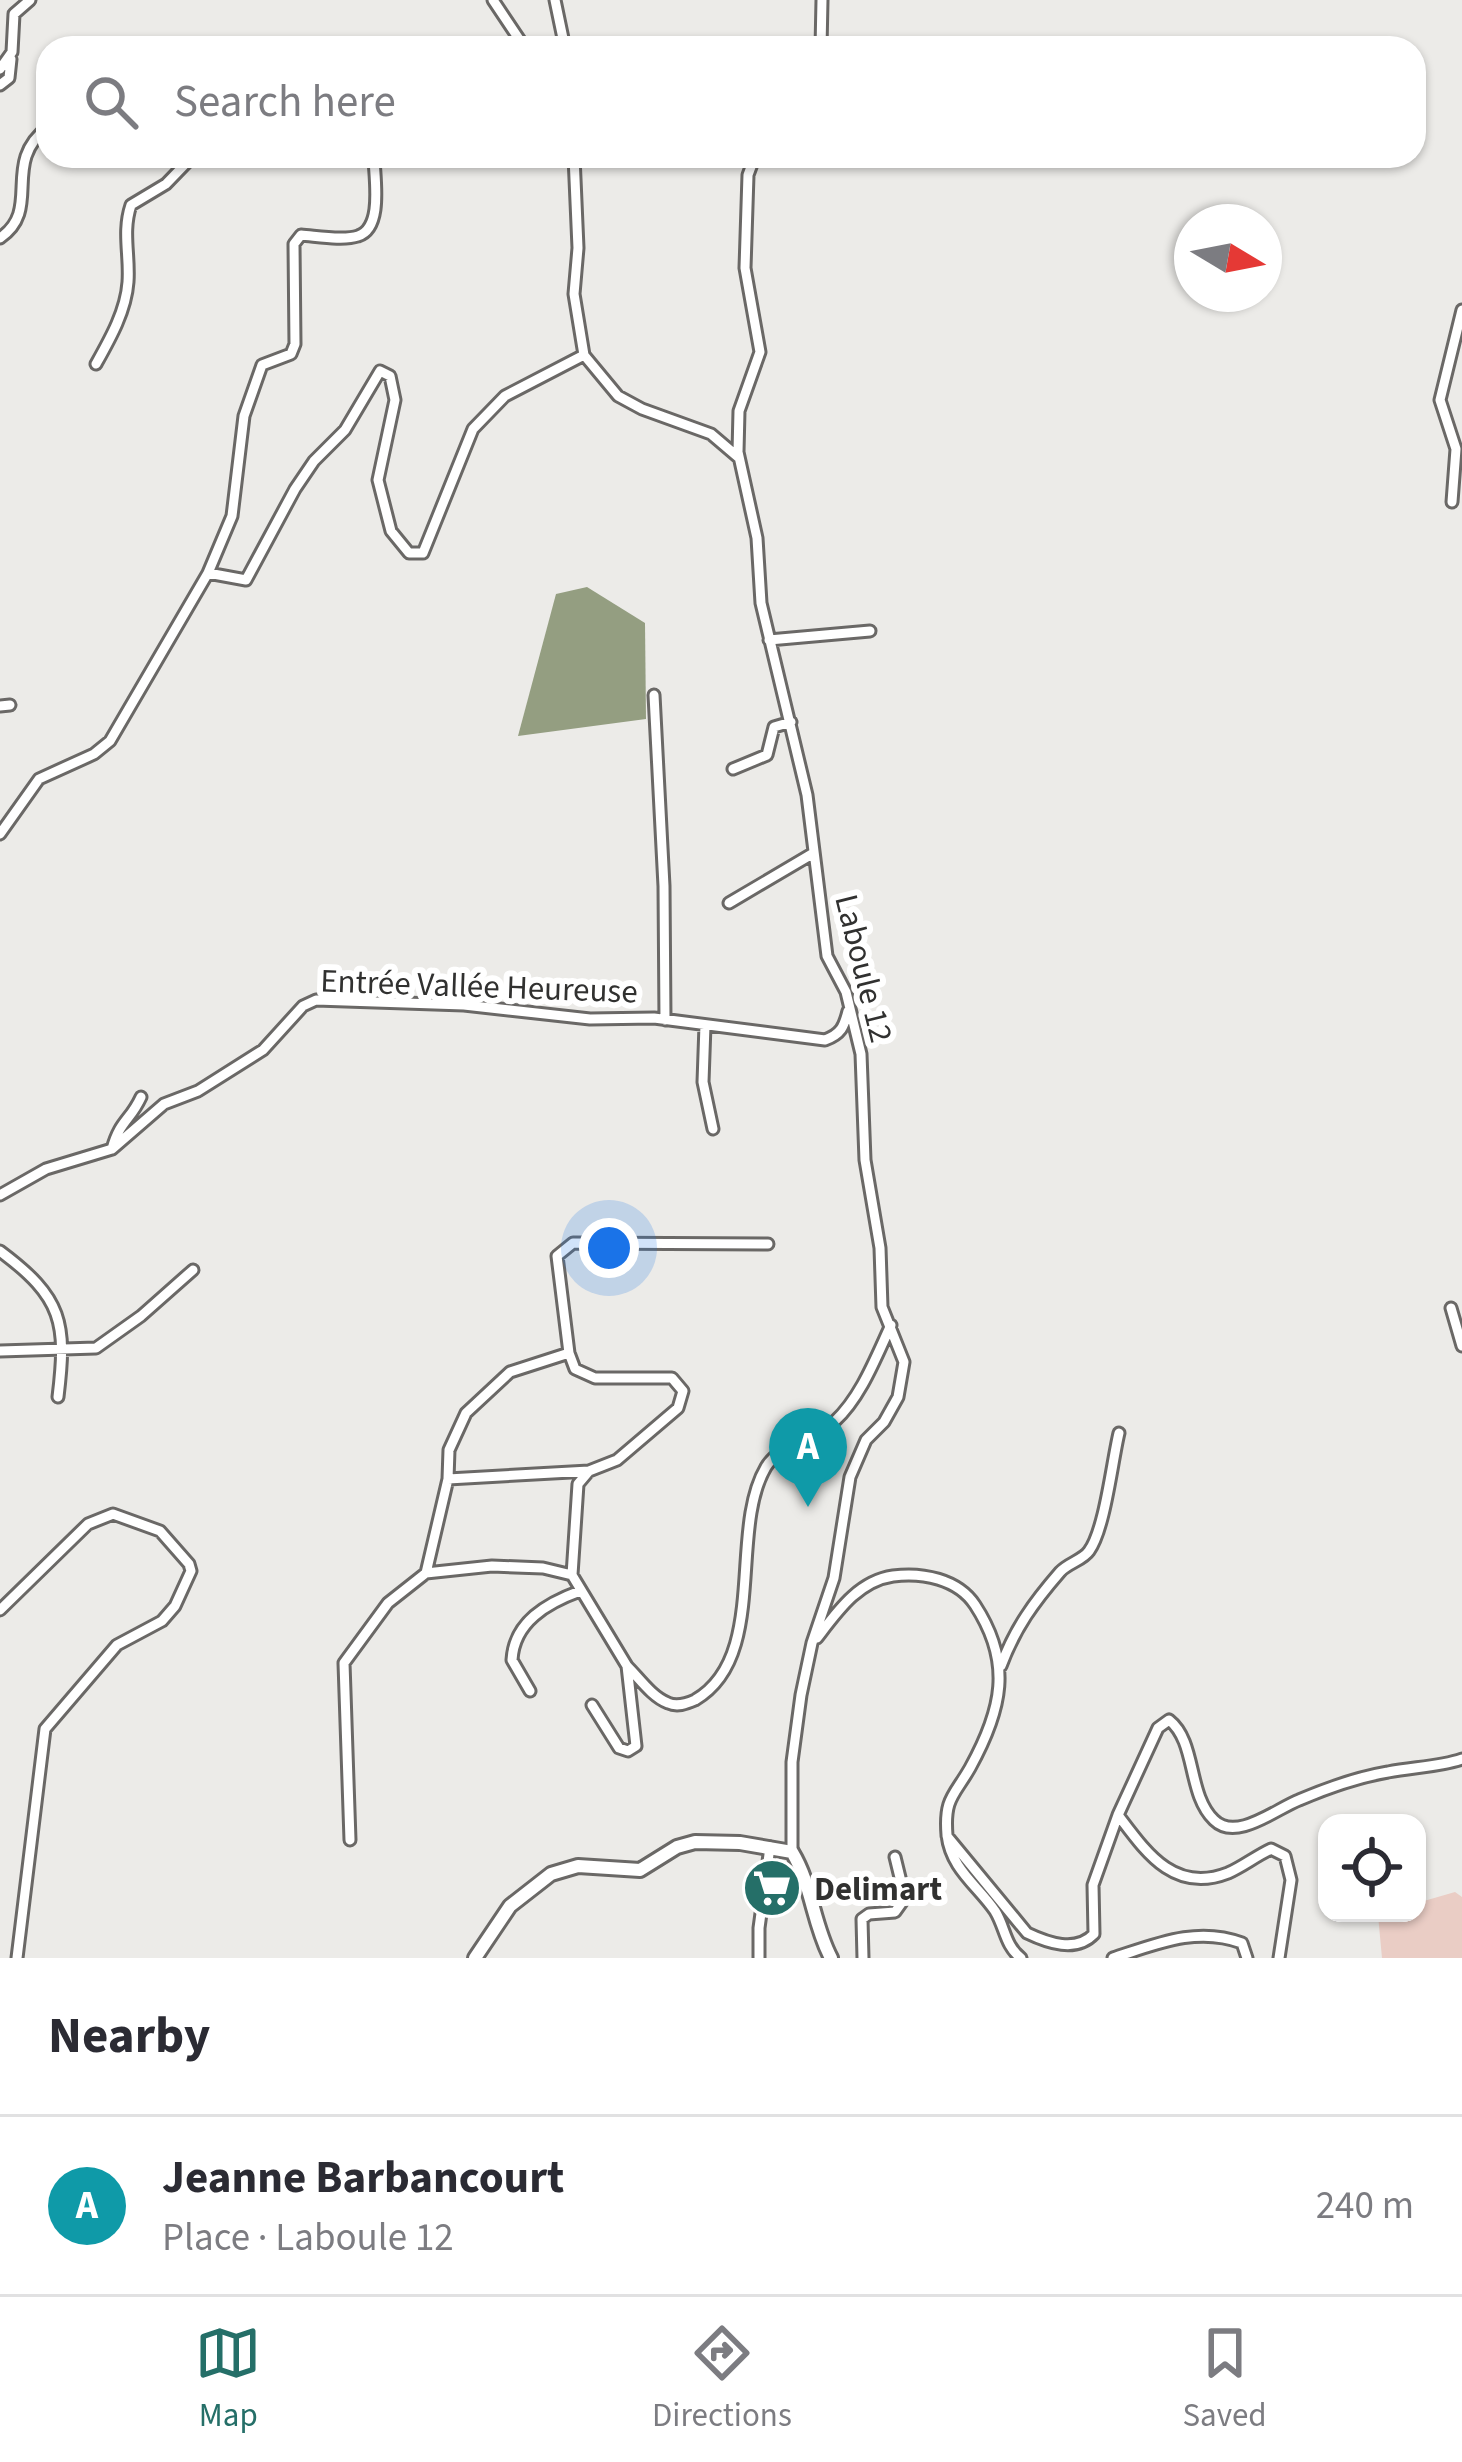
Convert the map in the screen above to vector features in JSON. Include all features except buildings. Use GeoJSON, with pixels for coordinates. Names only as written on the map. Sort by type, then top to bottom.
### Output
{"type":"FeatureCollection","features":[{"type":"Feature","properties":{"kind":"main road"},"geometry":{"type":"LineString","coordinates":[[475,1958],[510,1906],[551,1874],[578,1866],[640,1870],[677,1847],[695,1842],[792,1852],[804,1871],[820,1935],[831,1958]]}},
{"type":"Feature","properties":{"kind":"street"},"geometry":{"type":"LineString","coordinates":[[0,85],[9,78],[14,14],[30,0]]}},
{"type":"Feature","properties":{"kind":"street"},"geometry":{"type":"LineString","coordinates":[[493,0],[517,36]]}},
{"type":"Feature","properties":{"kind":"street"},"geometry":{"type":"LineString","coordinates":[[555,0],[562,36]]}},
{"type":"Feature","properties":{"kind":"street"},"geometry":{"type":"LineString","coordinates":[[822,36],[823,0]]}},
{"type":"Feature","properties":{"kind":"street"},"geometry":{"type":"LineString","coordinates":[[0,69],[12,52]]}},
{"type":"Feature","properties":{"kind":"street"},"geometry":{"type":"LineString","coordinates":[[0,238],[12,229],[17,215],[15,161],[25,142],[36,135]]}},
{"type":"Feature","properties":{"kind":"street"},"geometry":{"type":"LineString","coordinates":[[96,364],[124,305],[128,284],[125,233],[131,205],[166,184],[181,168]]}},
{"type":"Feature","properties":{"kind":"street"},"geometry":{"type":"LineString","coordinates":[[0,834],[39,779],[94,754],[110,741],[208,573],[232,516],[240,432],[262,365],[291,354],[295,344],[294,244],[301,236],[358,236],[367,231],[374,217],[374,168]]}},
{"type":"Feature","properties":{"kind":"street"},"geometry":{"type":"LineString","coordinates":[[575,168],[578,248],[574,294],[584,355],[618,396],[718,438],[740,459]]}},
{"type":"Feature","properties":{"kind":"street","name":"Laboule 12"},"geometry":{"type":"LineString","coordinates":[[751,168],[745,268],[760,352],[736,430],[757,538],[758,584],[807,795],[827,956],[849,1005],[861,1054],[865,1160],[880,1248],[882,1306],[904,1362],[902,1388],[884,1422],[866,1440],[850,1477],[834,1578],[812,1643],[792,1762],[792,1852]]}},
{"type":"Feature","properties":{"kind":"street"},"geometry":{"type":"LineString","coordinates":[[1452,502],[1456,449],[1440,400],[1462,310]]}},
{"type":"Feature","properties":{"kind":"street"},"geometry":{"type":"LineString","coordinates":[[208,573],[246,580],[295,489],[344,430],[380,370],[390,376],[395,400],[378,480],[382,500],[391,531],[409,553],[423,553],[473,430],[505,396],[584,355]]}},
{"type":"Feature","properties":{"kind":"street"},"geometry":{"type":"LineString","coordinates":[[718,438],[736,430]]}},
{"type":"Feature","properties":{"kind":"street"},"geometry":{"type":"LineString","coordinates":[[769,640],[870,631]]}},
{"type":"Feature","properties":{"kind":"street"},"geometry":{"type":"LineString","coordinates":[[654,695],[665,1020]]}},
{"type":"Feature","properties":{"kind":"street"},"geometry":{"type":"LineString","coordinates":[[733,770],[767,755],[774,727],[791,722]]}},
{"type":"Feature","properties":{"kind":"street"},"geometry":{"type":"LineString","coordinates":[[729,903],[812,854]]}},
{"type":"Feature","properties":{"kind":"street","name":"Entrée Vallée Heureuse"},"geometry":{"type":"LineString","coordinates":[[0,1196],[46,1169],[112,1149],[164,1104],[198,1091],[263,1050],[302,1006],[316,1000],[665,1020],[825,1040],[837,1036],[844,1026],[849,1005]]}},
{"type":"Feature","properties":{"kind":"street"},"geometry":{"type":"LineString","coordinates":[[705,1025],[703,1082],[713,1129]]}},
{"type":"Feature","properties":{"kind":"street"},"geometry":{"type":"LineString","coordinates":[[112,1149],[118,1126],[141,1097]]}},
{"type":"Feature","properties":{"kind":"street"},"geometry":{"type":"LineString","coordinates":[[448,1479],[589,1471],[616,1460],[678,1408],[683,1390],[672,1378],[595,1378],[575,1369],[557,1256],[573,1243],[768,1244]]}},
{"type":"Feature","properties":{"kind":"street"},"geometry":{"type":"LineString","coordinates":[[0,1251],[21,1267],[49,1301],[63,1329],[58,1396]]}},
{"type":"Feature","properties":{"kind":"street"},"geometry":{"type":"LineString","coordinates":[[0,1352],[104,1345],[193,1270]]}},
{"type":"Feature","properties":{"kind":"street"},"geometry":{"type":"LineString","coordinates":[[1451,1308],[1462,1346]]}},
{"type":"Feature","properties":{"kind":"street"},"geometry":{"type":"LineString","coordinates":[[589,1471],[578,1484],[572,1575],[627,1666],[656,1695],[674,1705],[689,1703],[713,1683],[740,1624],[746,1547],[764,1472],[776,1456],[837,1419],[864,1381],[891,1325]]}},
{"type":"Feature","properties":{"kind":"street"},"geometry":{"type":"LineString","coordinates":[[426,1573],[448,1479],[449,1450],[466,1413],[509,1372],[569,1353]]}},
{"type":"Feature","properties":{"kind":"street"},"geometry":{"type":"LineString","coordinates":[[1000,1666],[1014,1630],[1035,1600],[1069,1564],[1088,1554],[1100,1527],[1119,1433]]}},
{"type":"Feature","properties":{"kind":"street"},"geometry":{"type":"LineString","coordinates":[[0,1610],[88,1524],[113,1514],[160,1531],[191,1571],[175,1606],[162,1621],[117,1646],[46,1729],[17,1958]]}},
{"type":"Feature","properties":{"kind":"street"},"geometry":{"type":"LineString","coordinates":[[350,1840],[344,1663],[388,1603],[426,1573],[492,1566],[543,1568],[572,1575]]}},
{"type":"Feature","properties":{"kind":"street"},"geometry":{"type":"LineString","coordinates":[[812,1643],[865,1586],[890,1576],[921,1575],[968,1594],[993,1638],[1001,1687],[970,1768],[952,1791],[947,1836],[953,1859],[997,1914],[1013,1952],[1021,1958]]}},
{"type":"Feature","properties":{"kind":"street"},"geometry":{"type":"LineString","coordinates":[[530,1690],[512,1660],[519,1632],[530,1618],[580,1591]]}},
{"type":"Feature","properties":{"kind":"street"},"geometry":{"type":"LineString","coordinates":[[592,1705],[619,1748],[628,1751],[636,1746],[627,1666]]}},
{"type":"Feature","properties":{"kind":"street"},"geometry":{"type":"LineString","coordinates":[[947,1836],[1027,1933],[1045,1942],[1078,1945],[1094,1934],[1093,1885],[1118,1815],[1158,1728],[1169,1720],[1180,1729],[1205,1808],[1226,1828],[1240,1827],[1300,1799],[1370,1775],[1462,1759]]}},
{"type":"Feature","properties":{"kind":"street"},"geometry":{"type":"LineString","coordinates":[[1118,1815],[1148,1855],[1170,1874],[1204,1879],[1228,1873],[1270,1849],[1285,1856],[1291,1880],[1279,1958]]}},
{"type":"Feature","properties":{"kind":"street"},"geometry":{"type":"LineString","coordinates":[[759,1958],[770,1847]]}},
{"type":"Feature","properties":{"kind":"street"},"geometry":{"type":"LineString","coordinates":[[863,1958],[862,1919],[895,1912],[905,1898],[895,1857]]}},
{"type":"Feature","properties":{"kind":"street"},"geometry":{"type":"LineString","coordinates":[[1113,1958],[1186,1936],[1242,1943],[1247,1958]]}},
{"type":"Feature","properties":{"kind":"shaded area"},"geometry":{"type":"Polygon","coordinates":[[[587,587],[645,623],[646,719],[518,736],[556,594],[587,587]]]}},
{"type":"Feature","properties":{"kind":"shaded area"},"geometry":{"type":"Polygon","coordinates":[[[1455,1892],[1462,1897],[1462,1958],[1382,1958],[1379,1922],[1426,1922],[1426,1900],[1455,1892]]]}},
{"type":"Feature","properties":{"kind":"place","name":"Jeanne Barbancourt"},"geometry":{"type":"Point","coordinates":[808,1507]}},
{"type":"Feature","properties":{"kind":"place","name":"Delimart"},"geometry":{"type":"Point","coordinates":[772,1888]}}]}
